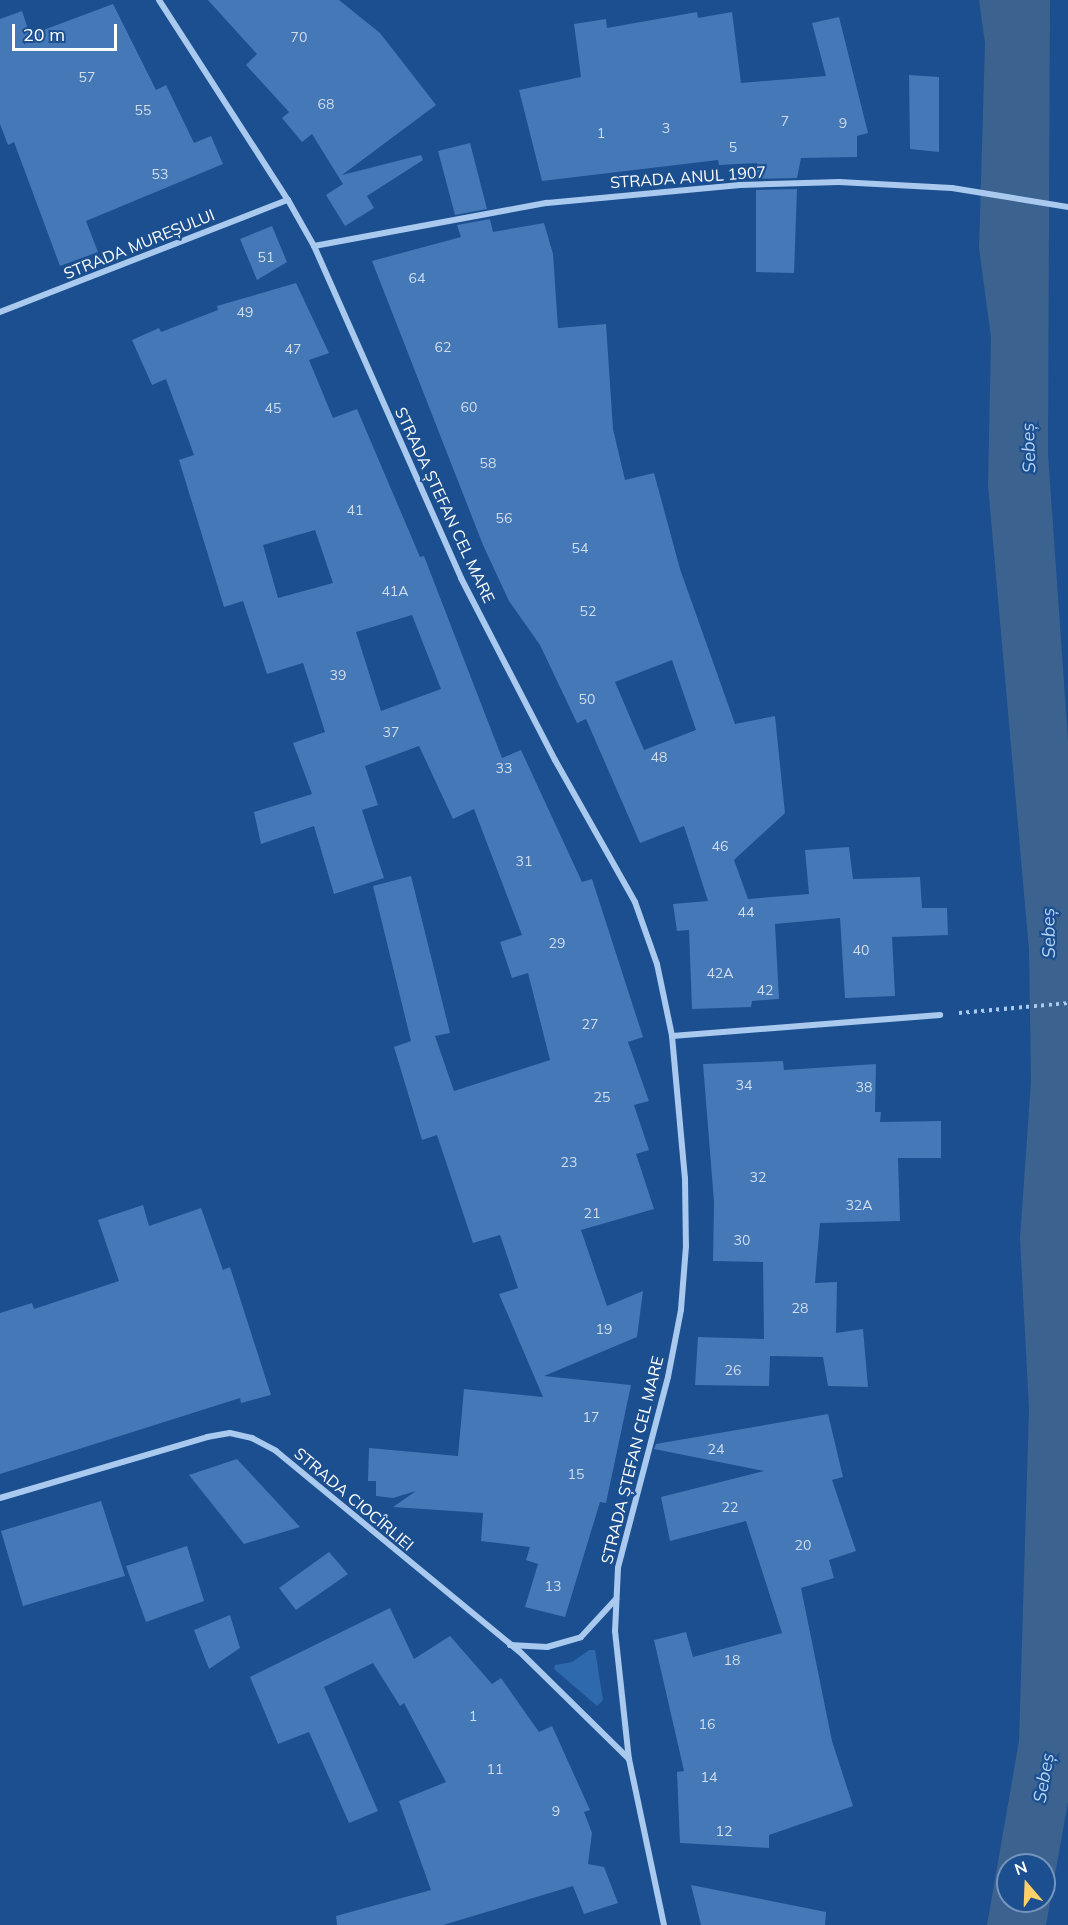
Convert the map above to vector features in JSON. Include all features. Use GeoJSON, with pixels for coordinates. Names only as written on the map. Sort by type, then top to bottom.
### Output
{"type":"FeatureCollection","features":[{"type":"Feature","properties":{"kind":"street","name":"STRADA ȘTEFAN CEL MARE"},"geometry":{"type":"LineString","coordinates":[[159,0],[288,200],[314,246],[462,579],[555,760],[634,902],[657,964],[672,1036],[685,1178],[686,1246],[681,1310],[668,1377],[630,1510],[618,1568],[615,1630],[629,1759],[664,1925]]}},
{"type":"Feature","properties":{"kind":"street","name":"STRADA ANUL 1907"},"geometry":{"type":"LineString","coordinates":[[314,246],[535,205],[740,185],[839,182],[952,188],[1068,207]]}},
{"type":"Feature","properties":{"kind":"street","name":"STRADA MUREȘULUI"},"geometry":{"type":"LineString","coordinates":[[0,312],[288,200]]}},
{"type":"Feature","properties":{"kind":"street"},"geometry":{"type":"LineString","coordinates":[[672,1036],[940,1015]]}},
{"type":"Feature","properties":{"kind":"street","name":"STRADA CIOCÎRLIEI"},"geometry":{"type":"LineString","coordinates":[[0,1498],[207,1437],[230,1433],[252,1438],[276,1451],[510,1645],[629,1759]]}},
{"type":"Feature","properties":{"kind":"street"},"geometry":{"type":"LineString","coordinates":[[510,1645],[547,1647],[581,1637],[616,1598]]}},
{"type":"Feature","properties":{"kind":"path"},"geometry":{"type":"LineString","coordinates":[[940,1015],[1068,1003]]}},
{"type":"Feature","properties":{"kind":"shaded area"},"geometry":{"type":"Polygon","coordinates":[[[589,1650],[595,1650],[603,1700],[597,1706],[554,1669],[555,1665],[572,1662],[589,1650]]]}},
{"type":"Feature","properties":{"kind":"water","name":"Sebeș"},"geometry":{"type":"Polygon","coordinates":[[[979,0],[1050,0],[1048,454],[1068,740],[1068,1802],[1056,1869],[1056,1853],[1000,1853],[1019,1741],[1029,1409],[1020,1238],[1031,1081],[1029,950],[988,485],[991,337],[979,248],[985,43],[979,0]]]}},
{"type":"Feature","properties":{"kind":"water"},"geometry":{"type":"Polygon","coordinates":[[[996,1873],[996,1913],[1048,1913],[1046,1925],[987,1925],[996,1873]]]}},
{"type":"Feature","properties":{"kind":"building"},"geometry":{"type":"Polygon","coordinates":[[[208,0],[339,0],[380,33],[436,105],[342,175],[421,155],[423,160],[367,196],[374,208],[345,226],[326,195],[343,184],[312,134],[302,142],[282,118],[289,112],[246,65],[257,54],[208,0]]]}},
{"type":"Feature","properties":{"kind":"building"},"geometry":{"type":"Polygon","coordinates":[[[113,4],[156,90],[166,85],[194,143],[211,136],[223,164],[86,221],[98,252],[60,266],[14,142],[8,145],[0,124],[0,19],[22,11],[30,35],[113,4]]]}},
{"type":"Feature","properties":{"kind":"building"},"geometry":{"type":"Polygon","coordinates":[[[697,12],[698,18],[732,12],[741,83],[826,76],[812,23],[839,17],[868,133],[857,136],[857,157],[801,158],[797,178],[756,179],[757,163],[719,165],[718,160],[542,181],[519,90],[581,77],[574,24],[606,19],[607,28],[697,12]]]}},
{"type":"Feature","properties":{"kind":"building"},"geometry":{"type":"Polygon","coordinates":[[[909,75],[939,77],[939,152],[910,149],[909,75]]]}},
{"type":"Feature","properties":{"kind":"building"},"geometry":{"type":"Polygon","coordinates":[[[470,143],[487,209],[455,215],[438,151],[470,143]]]}},
{"type":"Feature","properties":{"kind":"building"},"geometry":{"type":"Polygon","coordinates":[[[797,189],[794,273],[756,272],[756,190],[797,189]]]}},
{"type":"Feature","properties":{"kind":"building"},"geometry":{"type":"Polygon","coordinates":[[[490,219],[493,232],[544,223],[553,254],[558,328],[606,324],[613,429],[625,480],[654,473],[680,569],[735,724],[775,716],[785,813],[734,860],[748,899],[809,894],[805,850],[849,847],[853,879],[920,877],[922,908],[947,908],[948,935],[892,937],[895,996],[845,998],[840,918],[775,924],[779,999],[752,1001],[751,1007],[692,1009],[689,930],[677,931],[673,904],[708,901],[684,826],[640,843],[586,719],[577,723],[540,645],[509,601],[483,545],[372,261],[461,237],[457,225],[490,219]],[[672,660],[615,682],[644,750],[696,730],[672,660]]]}},
{"type":"Feature","properties":{"kind":"building"},"geometry":{"type":"Polygon","coordinates":[[[272,226],[287,262],[257,280],[240,239],[272,226]]]}},
{"type":"Feature","properties":{"kind":"building"},"geometry":{"type":"Polygon","coordinates":[[[296,283],[329,353],[309,360],[333,418],[357,409],[420,557],[424,556],[502,758],[521,750],[582,882],[592,879],[643,1037],[628,1042],[649,1101],[634,1105],[649,1150],[636,1154],[654,1209],[581,1230],[607,1306],[643,1291],[637,1337],[544,1376],[631,1385],[606,1503],[600,1502],[565,1617],[525,1607],[538,1564],[526,1560],[530,1547],[481,1541],[483,1513],[393,1507],[416,1491],[393,1498],[376,1496],[376,1481],[368,1481],[369,1448],[458,1456],[464,1389],[543,1397],[499,1294],[518,1288],[500,1235],[473,1243],[437,1135],[422,1140],[394,1047],[411,1041],[373,886],[411,876],[450,1033],[435,1036],[454,1091],[550,1060],[528,973],[512,978],[500,942],[522,935],[474,809],[453,819],[419,746],[365,766],[378,805],[362,810],[384,878],[334,894],[314,826],[261,844],[254,812],[312,794],[293,743],[325,732],[303,663],[267,674],[243,601],[224,607],[179,460],[194,455],[166,379],[152,385],[132,340],[159,328],[161,332],[218,310],[217,306],[296,283]],[[315,530],[263,545],[278,598],[333,583],[315,530]],[[412,615],[356,632],[381,711],[441,689],[412,615]]]}},
{"type":"Feature","properties":{"kind":"building"},"geometry":{"type":"Polygon","coordinates":[[[783,1061],[784,1070],[876,1064],[875,1112],[881,1112],[880,1122],[941,1121],[941,1158],[898,1158],[900,1221],[820,1223],[815,1283],[837,1282],[836,1333],[863,1329],[868,1387],[828,1386],[823,1357],[770,1356],[769,1386],[695,1385],[698,1337],[764,1339],[763,1262],[713,1261],[714,1202],[703,1064],[783,1061]]]}},
{"type":"Feature","properties":{"kind":"building"},"geometry":{"type":"Polygon","coordinates":[[[143,1205],[149,1226],[201,1208],[223,1270],[230,1267],[271,1395],[241,1403],[240,1398],[0,1474],[0,1313],[32,1303],[34,1309],[119,1281],[98,1220],[143,1205]]]}},
{"type":"Feature","properties":{"kind":"building"},"geometry":{"type":"Polygon","coordinates":[[[828,1414],[843,1477],[832,1480],[856,1551],[829,1560],[834,1578],[801,1588],[832,1741],[853,1806],[769,1835],[769,1848],[680,1843],[677,1772],[684,1771],[654,1640],[686,1632],[693,1657],[782,1633],[746,1521],[670,1541],[661,1497],[764,1471],[654,1449],[656,1444],[828,1414]]]}},
{"type":"Feature","properties":{"kind":"building"},"geometry":{"type":"Polygon","coordinates":[[[237,1459],[300,1527],[244,1544],[189,1475],[237,1459]]]}},
{"type":"Feature","properties":{"kind":"building"},"geometry":{"type":"Polygon","coordinates":[[[101,1501],[125,1576],[23,1606],[1,1531],[101,1501]]]}},
{"type":"Feature","properties":{"kind":"building"},"geometry":{"type":"Polygon","coordinates":[[[187,1546],[204,1601],[146,1622],[126,1566],[187,1546]]]}},
{"type":"Feature","properties":{"kind":"building"},"geometry":{"type":"Polygon","coordinates":[[[329,1552],[348,1574],[296,1610],[279,1588],[329,1552]]]}},
{"type":"Feature","properties":{"kind":"building"},"geometry":{"type":"Polygon","coordinates":[[[390,1608],[414,1659],[450,1636],[492,1684],[501,1678],[539,1732],[552,1726],[590,1810],[584,1812],[592,1833],[588,1864],[604,1867],[618,1903],[584,1914],[573,1886],[443,1925],[337,1925],[336,1916],[431,1890],[399,1801],[446,1782],[404,1703],[400,1706],[373,1663],[324,1687],[378,1811],[349,1823],[309,1732],[278,1744],[250,1677],[390,1608]]]}},
{"type":"Feature","properties":{"kind":"building"},"geometry":{"type":"Polygon","coordinates":[[[230,1615],[240,1648],[209,1669],[194,1630],[230,1615]]]}},
{"type":"Feature","properties":{"kind":"building"},"geometry":{"type":"Polygon","coordinates":[[[691,1885],[826,1912],[825,1925],[701,1925],[691,1885]]]}}]}
